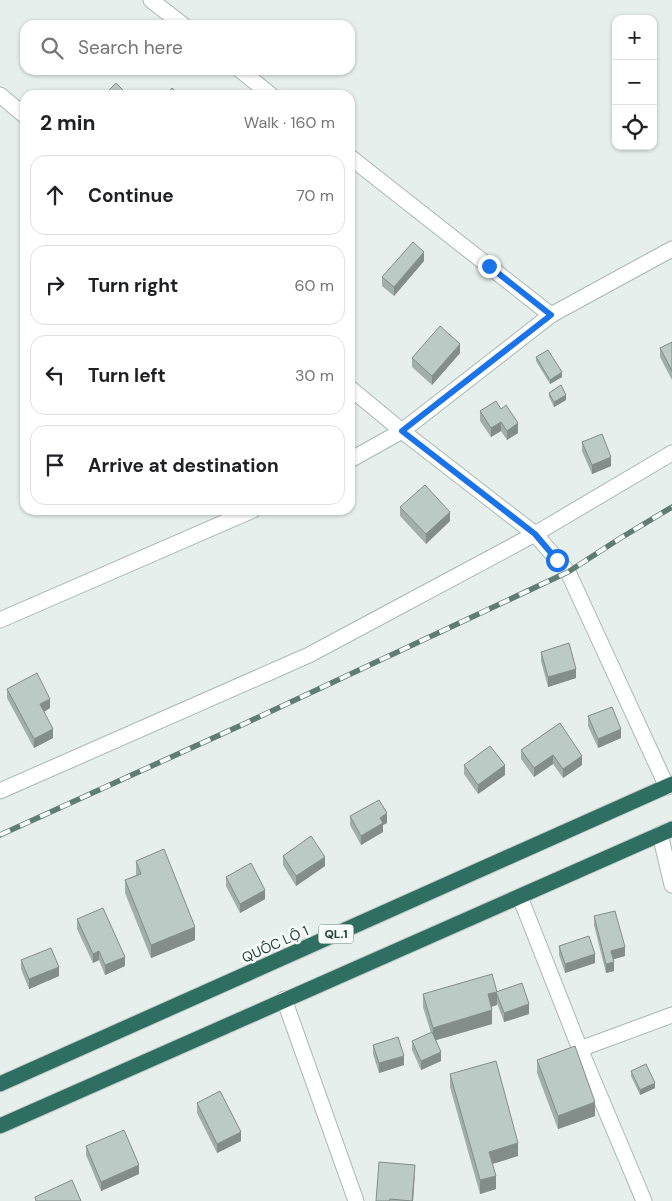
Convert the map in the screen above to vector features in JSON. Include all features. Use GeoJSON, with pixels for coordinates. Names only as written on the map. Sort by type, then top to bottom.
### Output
{"type":"FeatureCollection","features":[{"type":"Feature","properties":{"kind":"highway","name":"QUỐC LỘ 1"},"geometry":{"type":"LineString","coordinates":[[0,1084],[669,786]]}},
{"type":"Feature","properties":{"kind":"highway"},"geometry":{"type":"LineString","coordinates":[[0,1126],[666,832]]}},
{"type":"Feature","properties":{"kind":"street"},"geometry":{"type":"LineString","coordinates":[[151,0],[177,20]]}},
{"type":"Feature","properties":{"kind":"street"},"geometry":{"type":"LineString","coordinates":[[246,75],[266,90]]}},
{"type":"Feature","properties":{"kind":"street"},"geometry":{"type":"LineString","coordinates":[[0,96],[20,112]]}},
{"type":"Feature","properties":{"kind":"street"},"geometry":{"type":"LineString","coordinates":[[355,161],[551,315]]}},
{"type":"Feature","properties":{"kind":"street"},"geometry":{"type":"LineString","coordinates":[[355,457],[402,431],[551,315],[672,249]]}},
{"type":"Feature","properties":{"kind":"street"},"geometry":{"type":"LineString","coordinates":[[355,392],[535,534],[568,572],[669,786]]}},
{"type":"Feature","properties":{"kind":"street"},"geometry":{"type":"LineString","coordinates":[[0,790],[309,655],[535,534],[672,453]]}},
{"type":"Feature","properties":{"kind":"street"},"geometry":{"type":"LineString","coordinates":[[0,620],[242,515]]}},
{"type":"Feature","properties":{"kind":"street"},"geometry":{"type":"LineString","coordinates":[[666,832],[672,885]]}},
{"type":"Feature","properties":{"kind":"street"},"geometry":{"type":"LineString","coordinates":[[520,897],[580,1049],[644,1201]]}},
{"type":"Feature","properties":{"kind":"street"},"geometry":{"type":"LineString","coordinates":[[284,999],[356,1201]]}},
{"type":"Feature","properties":{"kind":"street"},"geometry":{"type":"LineString","coordinates":[[580,1049],[672,1015]]}},
{"type":"Feature","properties":{"kind":"building"},"geometry":{"type":"Polygon","coordinates":[[[116,83],[123,90],[109,90],[116,83]]]}},
{"type":"Feature","properties":{"kind":"building"},"geometry":{"type":"Polygon","coordinates":[[[413,242],[424,252],[394,287],[382,277],[413,242]]]}},
{"type":"Feature","properties":{"kind":"building"},"geometry":{"type":"Polygon","coordinates":[[[440,326],[460,344],[432,376],[412,358],[440,326]]]}},
{"type":"Feature","properties":{"kind":"building"},"geometry":{"type":"Polygon","coordinates":[[[672,342],[672,371],[660,348],[672,342]]]}},
{"type":"Feature","properties":{"kind":"building"},"geometry":{"type":"Polygon","coordinates":[[[548,350],[562,372],[550,380],[536,357],[548,350]]]}},
{"type":"Feature","properties":{"kind":"building"},"geometry":{"type":"Polygon","coordinates":[[[561,385],[566,395],[554,402],[549,393],[561,385]]]}},
{"type":"Feature","properties":{"kind":"building"},"geometry":{"type":"Polygon","coordinates":[[[496,401],[501,409],[506,405],[518,423],[507,431],[501,422],[491,428],[480,411],[496,401]]]}},
{"type":"Feature","properties":{"kind":"building"},"geometry":{"type":"Polygon","coordinates":[[[602,434],[611,457],[592,465],[582,442],[602,434]]]}},
{"type":"Feature","properties":{"kind":"building"},"geometry":{"type":"Polygon","coordinates":[[[425,485],[450,512],[426,534],[400,507],[425,485]]]}},
{"type":"Feature","properties":{"kind":"building"},"geometry":{"type":"Polygon","coordinates":[[[569,643],[576,669],[548,677],[541,652],[569,643]]]}},
{"type":"Feature","properties":{"kind":"building"},"geometry":{"type":"Polygon","coordinates":[[[37,673],[50,699],[40,704],[53,729],[34,739],[7,689],[37,673]]]}},
{"type":"Feature","properties":{"kind":"building"},"geometry":{"type":"Polygon","coordinates":[[[612,707],[621,729],[598,739],[588,716],[612,707]]]}},
{"type":"Feature","properties":{"kind":"building"},"geometry":{"type":"Polygon","coordinates":[[[560,723],[582,756],[563,769],[553,755],[534,768],[521,750],[560,723]]]}},
{"type":"Feature","properties":{"kind":"building"},"geometry":{"type":"Polygon","coordinates":[[[490,746],[505,765],[478,785],[464,765],[490,746]]]}},
{"type":"Feature","properties":{"kind":"building"},"geometry":{"type":"Polygon","coordinates":[[[379,800],[387,813],[380,818],[383,823],[361,836],[350,816],[379,800]]]}},
{"type":"Feature","properties":{"kind":"building"},"geometry":{"type":"Polygon","coordinates":[[[311,836],[325,857],[296,876],[283,856],[311,836]]]}},
{"type":"Feature","properties":{"kind":"building"},"geometry":{"type":"Polygon","coordinates":[[[164,849],[195,927],[151,945],[125,880],[141,874],[136,861],[164,849]]]}},
{"type":"Feature","properties":{"kind":"building"},"geometry":{"type":"Polygon","coordinates":[[[251,863],[265,890],[240,904],[226,877],[251,863]]]}},
{"type":"Feature","properties":{"kind":"building"},"geometry":{"type":"Polygon","coordinates":[[[103,908],[125,957],[105,965],[99,951],[93,954],[77,919],[103,908]]]}},
{"type":"Feature","properties":{"kind":"building"},"geometry":{"type":"Polygon","coordinates":[[[615,911],[625,947],[611,951],[614,962],[606,964],[594,916],[615,911]]]}},
{"type":"Feature","properties":{"kind":"building"},"geometry":{"type":"Polygon","coordinates":[[[589,936],[595,954],[565,964],[559,946],[589,936]]]}},
{"type":"Feature","properties":{"kind":"building"},"geometry":{"type":"Polygon","coordinates":[[[51,948],[59,967],[29,979],[21,960],[51,948]]]}},
{"type":"Feature","properties":{"kind":"building"},"geometry":{"type":"Polygon","coordinates":[[[492,974],[497,992],[488,994],[492,1010],[433,1028],[423,994],[492,974]]]}},
{"type":"Feature","properties":{"kind":"building"},"geometry":{"type":"Polygon","coordinates":[[[522,983],[529,1004],[504,1013],[496,992],[522,983]]]}},
{"type":"Feature","properties":{"kind":"building"},"geometry":{"type":"Polygon","coordinates":[[[432,1032],[441,1052],[421,1061],[412,1041],[432,1032]]]}},
{"type":"Feature","properties":{"kind":"building"},"geometry":{"type":"Polygon","coordinates":[[[398,1037],[404,1056],[379,1063],[373,1045],[398,1037]]]}},
{"type":"Feature","properties":{"kind":"building"},"geometry":{"type":"Polygon","coordinates":[[[575,1046],[595,1102],[558,1116],[537,1060],[575,1046]]]}},
{"type":"Feature","properties":{"kind":"building"},"geometry":{"type":"Polygon","coordinates":[[[496,1061],[518,1143],[489,1152],[496,1176],[480,1180],[450,1074],[496,1061]]]}},
{"type":"Feature","properties":{"kind":"building"},"geometry":{"type":"Polygon","coordinates":[[[646,1064],[655,1083],[640,1090],[631,1071],[646,1064]]]}},
{"type":"Feature","properties":{"kind":"building"},"geometry":{"type":"Polygon","coordinates":[[[220,1091],[241,1132],[217,1144],[197,1103],[220,1091]]]}},
{"type":"Feature","properties":{"kind":"building"},"geometry":{"type":"Polygon","coordinates":[[[124,1130],[139,1165],[101,1182],[86,1146],[124,1130]]]}},
{"type":"Feature","properties":{"kind":"building"},"geometry":{"type":"Polygon","coordinates":[[[379,1162],[415,1165],[412,1201],[390,1199],[389,1201],[376,1201],[379,1162]]]}},
{"type":"Feature","properties":{"kind":"building"},"geometry":{"type":"Polygon","coordinates":[[[72,1180],[81,1201],[36,1201],[35,1197],[72,1180]]]}},
{"type":"Feature","properties":{"kind":"railway"},"geometry":{"type":"LineString","coordinates":[[0,835],[246,723],[568,572],[672,507]]}},
{"type":"Feature","properties":{"kind":"route"},"geometry":{"type":"LineString","coordinates":[[489,266],[551,315],[402,431],[535,534],[557,560]]}}]}
